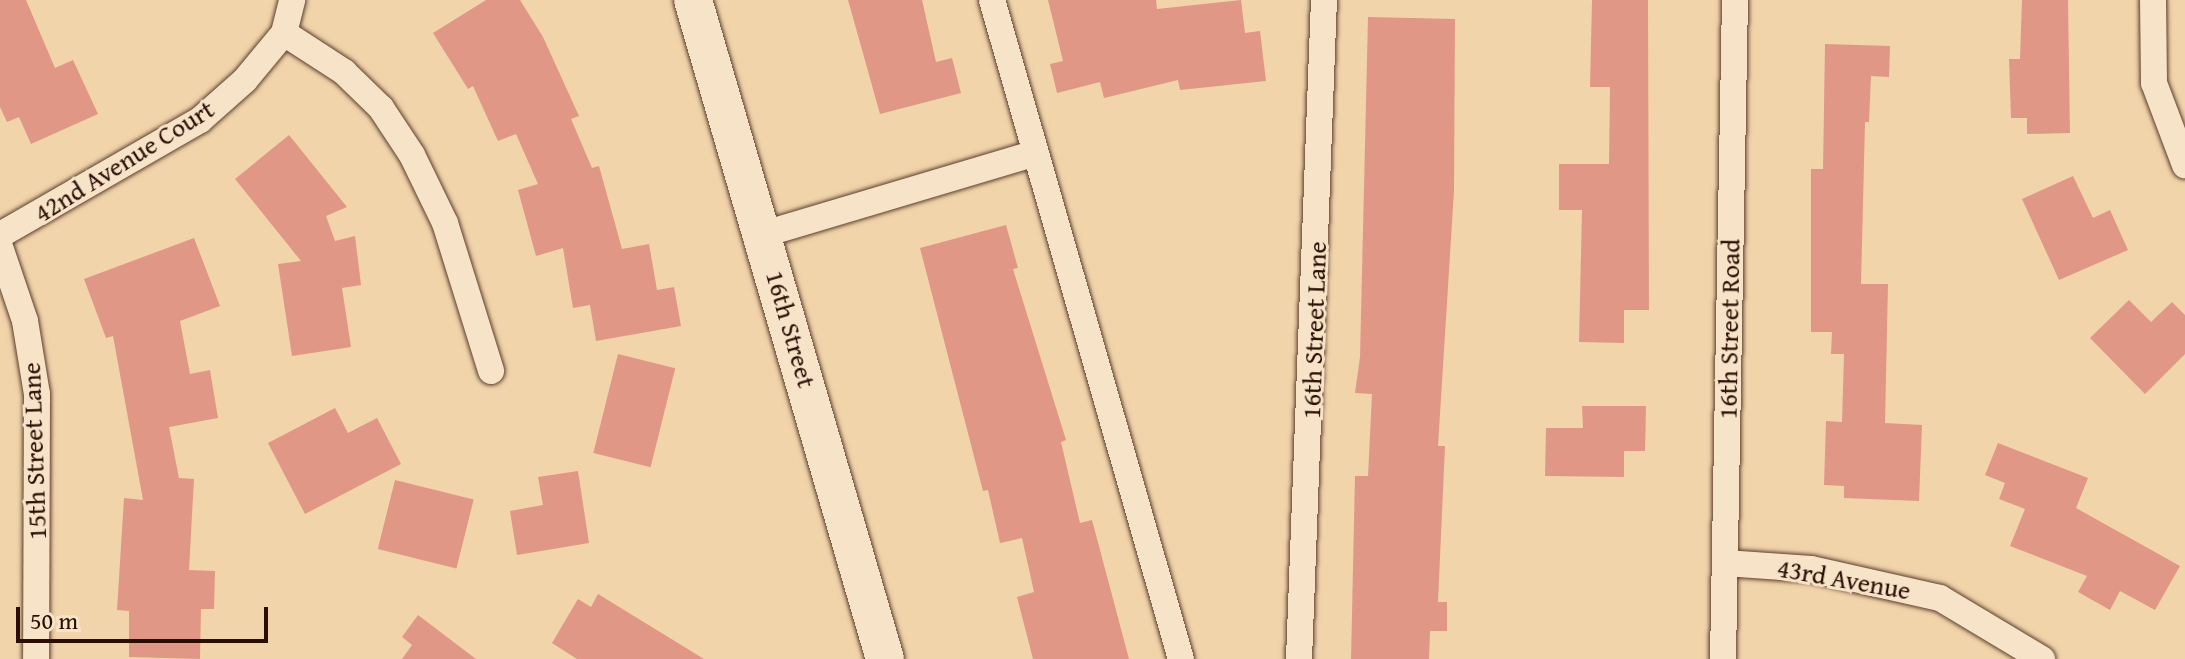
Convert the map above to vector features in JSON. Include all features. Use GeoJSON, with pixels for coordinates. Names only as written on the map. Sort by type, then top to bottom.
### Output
{"type":"FeatureCollection","features":[{"type":"Feature","properties":{"kind":"main road","name":"16th Street"},"geometry":{"type":"LineString","coordinates":[[693,0],[764,234],[885,659]]}},
{"type":"Feature","properties":{"kind":"street","name":"42nd Avenue Court"},"geometry":{"type":"LineString","coordinates":[[0,235],[200,120],[245,80],[284,33],[292,0]]}},
{"type":"Feature","properties":{"kind":"street"},"geometry":{"type":"LineString","coordinates":[[992,0],[1181,659]]}},
{"type":"Feature","properties":{"kind":"street","name":"16th Street Lane"},"geometry":{"type":"LineString","coordinates":[[1299,659],[1324,0]]}},
{"type":"Feature","properties":{"kind":"street","name":"16th Street Road"},"geometry":{"type":"LineString","coordinates":[[1723,659],[1735,0]]}},
{"type":"Feature","properties":{"kind":"street"},"geometry":{"type":"LineString","coordinates":[[2153,0],[2154,83],[2185,165]]}},
{"type":"Feature","properties":{"kind":"street"},"geometry":{"type":"LineString","coordinates":[[284,33],[344,72],[381,108],[412,155],[445,223],[491,371]]}},
{"type":"Feature","properties":{"kind":"street"},"geometry":{"type":"LineString","coordinates":[[764,234],[1035,153]]}},
{"type":"Feature","properties":{"kind":"street","name":"15th Street Lane"},"geometry":{"type":"LineString","coordinates":[[0,247],[25,321],[37,394],[36,659]]}},
{"type":"Feature","properties":{"kind":"street","name":"43rd Avenue"},"geometry":{"type":"LineString","coordinates":[[1725,563],[1825,571],[1940,598],[2042,659]]}},
{"type":"Feature","properties":{"kind":"building"},"geometry":{"type":"Polygon","coordinates":[[[0,0],[26,0],[55,68],[73,60],[98,114],[31,144],[19,117],[7,122],[0,107],[0,0]]]}},
{"type":"Feature","properties":{"kind":"building"},"geometry":{"type":"Polygon","coordinates":[[[486,0],[520,0],[543,37],[579,116],[571,119],[592,168],[599,166],[622,249],[649,244],[657,290],[674,287],[681,326],[596,341],[590,305],[573,308],[563,248],[536,256],[518,190],[538,184],[516,134],[498,141],[473,86],[468,89],[433,33],[486,0]]]}},
{"type":"Feature","properties":{"kind":"building"},"geometry":{"type":"Polygon","coordinates":[[[848,0],[922,0],[936,62],[952,58],[961,93],[880,114],[848,0]]]}},
{"type":"Feature","properties":{"kind":"building"},"geometry":{"type":"Polygon","coordinates":[[[1048,0],[1156,0],[1157,9],[1241,0],[1245,33],[1260,31],[1266,81],[1180,90],[1178,80],[1104,98],[1100,82],[1057,93],[1050,64],[1063,61],[1048,0]]]}},
{"type":"Feature","properties":{"kind":"building"},"geometry":{"type":"Polygon","coordinates":[[[1592,0],[1648,0],[1649,310],[1624,310],[1624,343],[1579,342],[1582,210],[1559,210],[1559,164],[1609,164],[1610,87],[1590,87],[1592,0]]]}},
{"type":"Feature","properties":{"kind":"building"},"geometry":{"type":"Polygon","coordinates":[[[2022,0],[2068,0],[2070,133],[2027,134],[2027,118],[2011,118],[2009,59],[2020,59],[2022,0]]]}},
{"type":"Feature","properties":{"kind":"building"},"geometry":{"type":"Polygon","coordinates":[[[1368,17],[1455,19],[1454,191],[1438,446],[1445,446],[1438,602],[1447,602],[1447,631],[1430,631],[1429,659],[1351,659],[1355,476],[1368,476],[1372,394],[1355,393],[1360,357],[1368,17]]]}},
{"type":"Feature","properties":{"kind":"building"},"geometry":{"type":"Polygon","coordinates":[[[1825,44],[1890,46],[1889,77],[1871,76],[1869,122],[1865,122],[1861,284],[1888,284],[1885,423],[1922,425],[1919,501],[1844,498],[1844,486],[1824,485],[1826,421],[1842,422],[1844,354],[1831,354],[1832,332],[1811,332],[1811,169],[1823,169],[1825,44]]]}},
{"type":"Feature","properties":{"kind":"building"},"geometry":{"type":"Polygon","coordinates":[[[289,135],[347,207],[326,216],[335,241],[355,236],[361,285],[342,288],[351,347],[292,356],[278,264],[301,261],[235,179],[289,135]]]}},
{"type":"Feature","properties":{"kind":"building"},"geometry":{"type":"Polygon","coordinates":[[[2073,176],[2093,218],[2110,210],[2128,250],[2059,280],[2022,199],[2073,176]]]}},
{"type":"Feature","properties":{"kind":"building"},"geometry":{"type":"Polygon","coordinates":[[[1006,225],[1018,268],[1013,269],[1066,440],[1061,442],[1080,523],[1092,520],[1129,659],[1033,659],[1017,597],[1034,592],[1022,538],[1000,543],[988,490],[983,491],[920,248],[1006,225]]]}},
{"type":"Feature","properties":{"kind":"building"},"geometry":{"type":"Polygon","coordinates":[[[194,238],[220,306],[180,321],[190,374],[210,370],[218,418],[169,427],[179,478],[194,479],[189,570],[215,571],[214,609],[201,609],[200,659],[129,657],[129,611],[117,610],[124,498],[143,500],[113,336],[106,338],[84,279],[194,238]]]}},
{"type":"Feature","properties":{"kind":"building"},"geometry":{"type":"Polygon","coordinates":[[[2129,300],[2151,322],[2172,302],[2185,315],[2185,354],[2145,394],[2090,338],[2129,300]]]}},
{"type":"Feature","properties":{"kind":"building"},"geometry":{"type":"Polygon","coordinates":[[[618,354],[675,368],[651,467],[593,453],[618,354]]]}},
{"type":"Feature","properties":{"kind":"building"},"geometry":{"type":"Polygon","coordinates":[[[1582,406],[1646,406],[1645,451],[1624,451],[1624,477],[1545,476],[1546,428],[1583,428],[1582,406]]]}},
{"type":"Feature","properties":{"kind":"building"},"geometry":{"type":"Polygon","coordinates":[[[335,408],[348,433],[377,418],[401,464],[305,514],[268,443],[335,408]]]}},
{"type":"Feature","properties":{"kind":"building"},"geometry":{"type":"Polygon","coordinates":[[[1998,443],[2088,478],[2076,508],[2180,566],[2155,610],[2120,591],[2110,610],[2078,592],[2087,576],[2010,546],[2025,509],[1999,499],[2005,483],[1985,475],[1998,443]]]}},
{"type":"Feature","properties":{"kind":"building"},"geometry":{"type":"Polygon","coordinates":[[[578,471],[589,543],[517,555],[510,511],[543,505],[538,477],[578,471]]]}},
{"type":"Feature","properties":{"kind":"building"},"geometry":{"type":"Polygon","coordinates":[[[395,480],[474,500],[456,568],[378,549],[395,480]]]}},
{"type":"Feature","properties":{"kind":"building"},"geometry":{"type":"Polygon","coordinates":[[[598,594],[704,659],[577,659],[552,643],[578,599],[591,607],[598,594]]]}},
{"type":"Feature","properties":{"kind":"building"},"geometry":{"type":"Polygon","coordinates":[[[418,615],[476,659],[402,659],[412,645],[402,637],[418,615]]]}}]}
